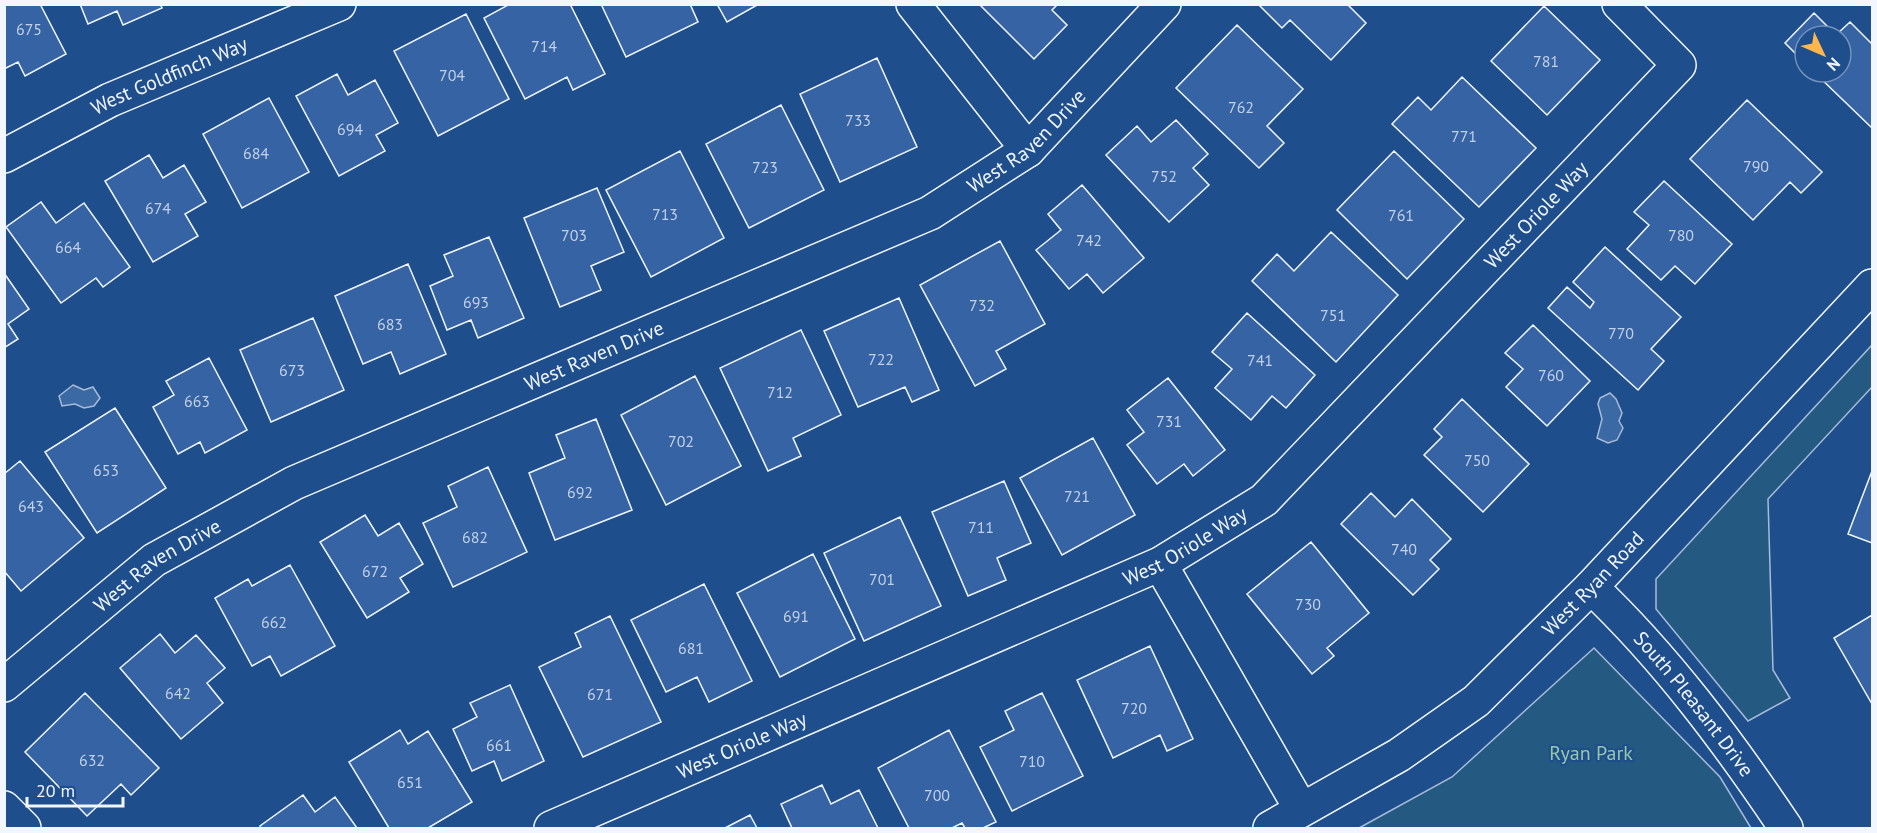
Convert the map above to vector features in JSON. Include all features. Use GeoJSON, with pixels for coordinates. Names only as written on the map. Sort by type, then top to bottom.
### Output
{"type":"FeatureCollection","features":[{"type":"Feature","properties":{"kind":"street","name":"West Goldfinch Way"},"geometry":{"type":"LineString","coordinates":[[4,156],[110,100],[339,4]]}},
{"type":"Feature","properties":{"kind":"street"},"geometry":{"type":"LineString","coordinates":[[913,4],[1028,150]]}},
{"type":"Feature","properties":{"kind":"street","name":"West Raven Drive"},"geometry":{"type":"LineString","coordinates":[[4,685],[154,560],[294,483],[930,213],[1028,150],[1164,4]]}},
{"type":"Feature","properties":{"kind":"street","name":"West Oriole Way"},"geometry":{"type":"LineString","coordinates":[[551,828],[1160,564],[1264,500],[1679,65],[1619,4]]}},
{"type":"Feature","properties":{"kind":"street","name":"West Ryan Road"},"geometry":{"type":"LineString","coordinates":[[1270,828],[1399,755],[1476,701],[1591,586],[1872,286]]}},
{"type":"Feature","properties":{"kind":"street"},"geometry":{"type":"LineString","coordinates":[[1160,564],[1301,809]]}},
{"type":"Feature","properties":{"kind":"street","name":"South Pleasant Drive"},"geometry":{"type":"LineString","coordinates":[[1591,586],[1625,618],[1737,754],[1786,828]]}},
{"type":"Feature","properties":{"kind":"street"},"geometry":{"type":"LineString","coordinates":[[4,808],[24,828]]}},
{"type":"Feature","properties":{"kind":"green space"},"geometry":{"type":"Polygon","coordinates":[[[1872,345],[1872,387],[1768,499],[1773,670],[1790,698],[1748,721],[1656,609],[1656,579],[1872,345]]]}},
{"type":"Feature","properties":{"kind":"green space","name":"Ryan Park"},"geometry":{"type":"Polygon","coordinates":[[[1594,648],[1720,777],[1751,828],[1359,828],[1452,777],[1594,648]]]}},
{"type":"Feature","properties":{"kind":"shaded area"},"geometry":{"type":"Polygon","coordinates":[[[73,385],[84,390],[93,387],[100,398],[94,406],[84,408],[75,404],[62,406],[59,396],[73,385]]]}},
{"type":"Feature","properties":{"kind":"shaded area"},"geometry":{"type":"Polygon","coordinates":[[[1610,393],[1616,399],[1622,413],[1619,421],[1623,428],[1617,440],[1608,443],[1597,438],[1602,419],[1598,404],[1600,398],[1610,393]]]}},
{"type":"Feature","properties":{"kind":"building"},"geometry":{"type":"Polygon","coordinates":[[[4,4],[40,4],[66,54],[25,76],[18,62],[4,69],[4,4]]]}},
{"type":"Feature","properties":{"kind":"building"},"geometry":{"type":"Polygon","coordinates":[[[80,4],[160,4],[162,8],[123,25],[117,11],[88,24],[80,4]]]}},
{"type":"Feature","properties":{"kind":"building"},"geometry":{"type":"Polygon","coordinates":[[[510,4],[570,4],[605,74],[573,90],[567,77],[525,99],[484,18],[510,4]]]}},
{"type":"Feature","properties":{"kind":"building"},"geometry":{"type":"Polygon","coordinates":[[[601,4],[690,4],[698,22],[626,57],[601,4]]]}},
{"type":"Feature","properties":{"kind":"building"},"geometry":{"type":"Polygon","coordinates":[[[717,4],[759,4],[727,22],[717,4]]]}},
{"type":"Feature","properties":{"kind":"building"},"geometry":{"type":"Polygon","coordinates":[[[979,4],[1058,4],[1052,10],[1067,25],[1034,59],[979,4]]]}},
{"type":"Feature","properties":{"kind":"building"},"geometry":{"type":"Polygon","coordinates":[[[1258,4],[1347,4],[1366,23],[1331,60],[1290,20],[1282,28],[1258,4]]]}},
{"type":"Feature","properties":{"kind":"building"},"geometry":{"type":"Polygon","coordinates":[[[1544,6],[1600,60],[1547,115],[1491,61],[1544,6]]]}},
{"type":"Feature","properties":{"kind":"building"},"geometry":{"type":"Polygon","coordinates":[[[1814,13],[1825,24],[1803,24],[1814,13]]]}},
{"type":"Feature","properties":{"kind":"building"},"geometry":{"type":"Polygon","coordinates":[[[466,14],[509,99],[438,136],[394,51],[466,14]]]}},
{"type":"Feature","properties":{"kind":"building"},"geometry":{"type":"Polygon","coordinates":[[[1237,25],[1303,89],[1267,126],[1284,143],[1259,168],[1176,88],[1237,25]]]}},
{"type":"Feature","properties":{"kind":"building"},"geometry":{"type":"Polygon","coordinates":[[[1853,25],[1872,44],[1872,128],[1826,84],[1853,84],[1853,25]]]}},
{"type":"Feature","properties":{"kind":"building"},"geometry":{"type":"Polygon","coordinates":[[[1793,35],[1793,51],[1785,43],[1793,35]]]}},
{"type":"Feature","properties":{"kind":"building"},"geometry":{"type":"Polygon","coordinates":[[[877,58],[917,147],[840,182],[800,94],[877,58]]]}},
{"type":"Feature","properties":{"kind":"building"},"geometry":{"type":"Polygon","coordinates":[[[337,74],[348,95],[375,80],[398,123],[376,135],[385,151],[339,176],[296,96],[337,74]]]}},
{"type":"Feature","properties":{"kind":"building"},"geometry":{"type":"Polygon","coordinates":[[[1462,77],[1536,148],[1479,207],[1392,124],[1418,97],[1431,110],[1462,77]]]}},
{"type":"Feature","properties":{"kind":"building"},"geometry":{"type":"Polygon","coordinates":[[[269,98],[309,172],[242,208],[203,134],[269,98]]]}},
{"type":"Feature","properties":{"kind":"building"},"geometry":{"type":"Polygon","coordinates":[[[1747,100],[1822,172],[1801,193],[1790,182],[1753,220],[1690,159],[1747,100]]]}},
{"type":"Feature","properties":{"kind":"building"},"geometry":{"type":"Polygon","coordinates":[[[781,105],[824,190],[749,228],[706,144],[781,105]]]}},
{"type":"Feature","properties":{"kind":"building"},"geometry":{"type":"Polygon","coordinates":[[[1176,120],[1208,154],[1193,168],[1209,185],[1169,222],[1106,155],[1137,126],[1151,142],[1176,120]]]}},
{"type":"Feature","properties":{"kind":"building"},"geometry":{"type":"Polygon","coordinates":[[[680,151],[724,238],[651,277],[606,190],[680,151]]]}},
{"type":"Feature","properties":{"kind":"building"},"geometry":{"type":"Polygon","coordinates":[[[1394,151],[1464,219],[1407,279],[1337,210],[1394,151]]]}},
{"type":"Feature","properties":{"kind":"building"},"geometry":{"type":"Polygon","coordinates":[[[149,155],[163,178],[184,165],[206,202],[185,214],[198,236],[153,262],[105,181],[149,155]]]}},
{"type":"Feature","properties":{"kind":"building"},"geometry":{"type":"Polygon","coordinates":[[[1664,181],[1732,244],[1695,284],[1675,266],[1661,280],[1627,249],[1649,225],[1634,212],[1664,181]]]}},
{"type":"Feature","properties":{"kind":"building"},"geometry":{"type":"Polygon","coordinates":[[[1082,185],[1144,258],[1103,293],[1087,274],[1069,289],[1036,250],[1061,230],[1048,214],[1082,185]]]}},
{"type":"Feature","properties":{"kind":"building"},"geometry":{"type":"Polygon","coordinates":[[[597,188],[624,252],[591,266],[601,290],[560,307],[524,218],[597,188]]]}},
{"type":"Feature","properties":{"kind":"building"},"geometry":{"type":"Polygon","coordinates":[[[41,202],[56,223],[84,203],[130,267],[103,287],[96,278],[61,303],[6,227],[41,202]]]}},
{"type":"Feature","properties":{"kind":"building"},"geometry":{"type":"Polygon","coordinates":[[[1331,232],[1398,295],[1336,362],[1252,281],[1277,254],[1294,271],[1331,232]]]}},
{"type":"Feature","properties":{"kind":"building"},"geometry":{"type":"Polygon","coordinates":[[[489,237],[524,318],[478,338],[471,320],[447,330],[430,286],[453,276],[444,255],[489,237]]]}},
{"type":"Feature","properties":{"kind":"building"},"geometry":{"type":"Polygon","coordinates":[[[1000,241],[1045,324],[996,351],[1006,369],[975,386],[920,285],[1000,241]]]}},
{"type":"Feature","properties":{"kind":"building"},"geometry":{"type":"Polygon","coordinates":[[[1605,247],[1681,317],[1651,349],[1664,361],[1638,390],[1548,308],[1567,287],[1590,308],[1594,302],[1573,282],[1605,247]]]}},
{"type":"Feature","properties":{"kind":"building"},"geometry":{"type":"Polygon","coordinates":[[[408,264],[446,354],[400,374],[391,352],[363,364],[335,296],[408,264]]]}},
{"type":"Feature","properties":{"kind":"building"},"geometry":{"type":"Polygon","coordinates":[[[4,273],[29,309],[8,324],[18,339],[4,348],[4,273]]]}},
{"type":"Feature","properties":{"kind":"building"},"geometry":{"type":"Polygon","coordinates":[[[899,298],[939,390],[912,402],[905,387],[858,407],[824,331],[899,298]]]}},
{"type":"Feature","properties":{"kind":"building"},"geometry":{"type":"Polygon","coordinates":[[[1247,313],[1315,375],[1286,408],[1272,396],[1251,420],[1215,388],[1232,369],[1212,352],[1247,313]]]}},
{"type":"Feature","properties":{"kind":"building"},"geometry":{"type":"Polygon","coordinates":[[[313,318],[344,390],[271,422],[240,350],[313,318]]]}},
{"type":"Feature","properties":{"kind":"building"},"geometry":{"type":"Polygon","coordinates":[[[1533,325],[1590,381],[1547,426],[1506,387],[1523,369],[1505,353],[1533,325]]]}},
{"type":"Feature","properties":{"kind":"building"},"geometry":{"type":"Polygon","coordinates":[[[801,330],[841,415],[793,438],[801,456],[768,471],[720,368],[801,330]]]}},
{"type":"Feature","properties":{"kind":"building"},"geometry":{"type":"Polygon","coordinates":[[[209,358],[247,430],[205,453],[200,442],[178,454],[153,407],[174,395],[166,381],[209,358]]]}},
{"type":"Feature","properties":{"kind":"building"},"geometry":{"type":"Polygon","coordinates":[[[695,376],[741,466],[666,505],[621,415],[695,376]]]}},
{"type":"Feature","properties":{"kind":"building"},"geometry":{"type":"Polygon","coordinates":[[[1168,378],[1225,450],[1193,476],[1184,464],[1157,484],[1127,445],[1144,432],[1127,410],[1168,378]]]}},
{"type":"Feature","properties":{"kind":"building"},"geometry":{"type":"Polygon","coordinates":[[[1462,399],[1529,464],[1483,512],[1424,455],[1442,437],[1434,429],[1462,399]]]}},
{"type":"Feature","properties":{"kind":"building"},"geometry":{"type":"Polygon","coordinates":[[[115,408],[166,488],[97,533],[45,452],[115,408]]]}},
{"type":"Feature","properties":{"kind":"building"},"geometry":{"type":"Polygon","coordinates":[[[596,419],[632,510],[555,540],[529,473],[565,458],[556,435],[596,419]]]}},
{"type":"Feature","properties":{"kind":"building"},"geometry":{"type":"Polygon","coordinates":[[[1093,438],[1135,515],[1062,555],[1020,478],[1093,438]]]}},
{"type":"Feature","properties":{"kind":"building"},"geometry":{"type":"Polygon","coordinates":[[[20,461],[84,538],[21,591],[4,571],[4,474],[20,461]]]}},
{"type":"Feature","properties":{"kind":"building"},"geometry":{"type":"Polygon","coordinates":[[[488,467],[527,552],[453,587],[423,523],[457,507],[448,486],[488,467]]]}},
{"type":"Feature","properties":{"kind":"building"},"geometry":{"type":"Polygon","coordinates":[[[1872,471],[1872,543],[1848,534],[1872,471]]]}},
{"type":"Feature","properties":{"kind":"building"},"geometry":{"type":"Polygon","coordinates":[[[1004,481],[1031,543],[997,558],[1006,580],[968,596],[932,512],[1004,481]]]}},
{"type":"Feature","properties":{"kind":"building"},"geometry":{"type":"Polygon","coordinates":[[[1371,493],[1395,517],[1412,499],[1451,539],[1430,560],[1439,569],[1413,595],[1341,524],[1371,493]]]}},
{"type":"Feature","properties":{"kind":"building"},"geometry":{"type":"Polygon","coordinates":[[[365,515],[378,536],[399,523],[423,564],[400,578],[409,592],[367,618],[320,542],[365,515]]]}},
{"type":"Feature","properties":{"kind":"building"},"geometry":{"type":"Polygon","coordinates":[[[900,517],[941,606],[864,641],[824,553],[900,517]]]}},
{"type":"Feature","properties":{"kind":"building"},"geometry":{"type":"Polygon","coordinates":[[[1311,542],[1369,613],[1327,648],[1334,656],[1312,674],[1247,594],[1311,542]]]}},
{"type":"Feature","properties":{"kind":"building"},"geometry":{"type":"Polygon","coordinates":[[[813,554],[855,639],[780,677],[737,593],[813,554]]]}},
{"type":"Feature","properties":{"kind":"building"},"geometry":{"type":"Polygon","coordinates":[[[290,565],[335,646],[281,676],[270,656],[252,666],[215,598],[248,579],[252,586],[290,565]]]}},
{"type":"Feature","properties":{"kind":"building"},"geometry":{"type":"Polygon","coordinates":[[[704,584],[752,681],[709,702],[697,677],[666,692],[631,620],[704,584]]]}},
{"type":"Feature","properties":{"kind":"building"},"geometry":{"type":"Polygon","coordinates":[[[1872,615],[1872,704],[1834,638],[1872,615]]]}},
{"type":"Feature","properties":{"kind":"building"},"geometry":{"type":"Polygon","coordinates":[[[610,616],[661,722],[583,757],[539,667],[581,647],[575,633],[610,616]]]}},
{"type":"Feature","properties":{"kind":"building"},"geometry":{"type":"Polygon","coordinates":[[[160,634],[175,653],[196,635],[225,668],[207,683],[223,703],[181,739],[120,668],[160,634]]]}},
{"type":"Feature","properties":{"kind":"building"},"geometry":{"type":"Polygon","coordinates":[[[1150,646],[1193,739],[1167,751],[1160,735],[1113,758],[1077,680],[1150,646]]]}},
{"type":"Feature","properties":{"kind":"building"},"geometry":{"type":"Polygon","coordinates":[[[510,685],[544,761],[502,781],[494,761],[472,771],[453,729],[477,717],[470,703],[510,685]]]}},
{"type":"Feature","properties":{"kind":"building"},"geometry":{"type":"Polygon","coordinates":[[[85,693],[159,768],[131,795],[121,784],[87,816],[25,752],[85,693]]]}},
{"type":"Feature","properties":{"kind":"building"},"geometry":{"type":"Polygon","coordinates":[[[1042,693],[1083,776],[1012,811],[980,747],[1014,730],[1005,711],[1042,693]]]}},
{"type":"Feature","properties":{"kind":"building"},"geometry":{"type":"Polygon","coordinates":[[[400,730],[408,744],[428,731],[472,802],[428,828],[389,828],[349,762],[400,730]]]}},
{"type":"Feature","properties":{"kind":"building"},"geometry":{"type":"Polygon","coordinates":[[[949,730],[996,822],[983,828],[965,828],[962,823],[952,828],[909,828],[878,768],[949,730]]]}},
{"type":"Feature","properties":{"kind":"building"},"geometry":{"type":"Polygon","coordinates":[[[822,785],[831,804],[859,790],[878,828],[792,828],[781,804],[822,785]]]}},
{"type":"Feature","properties":{"kind":"building"},"geometry":{"type":"Polygon","coordinates":[[[303,795],[315,812],[335,797],[357,828],[261,828],[260,826],[303,795]]]}},
{"type":"Feature","properties":{"kind":"building"},"geometry":{"type":"Polygon","coordinates":[[[750,815],[757,828],[725,828],[750,815]]]}}]}
